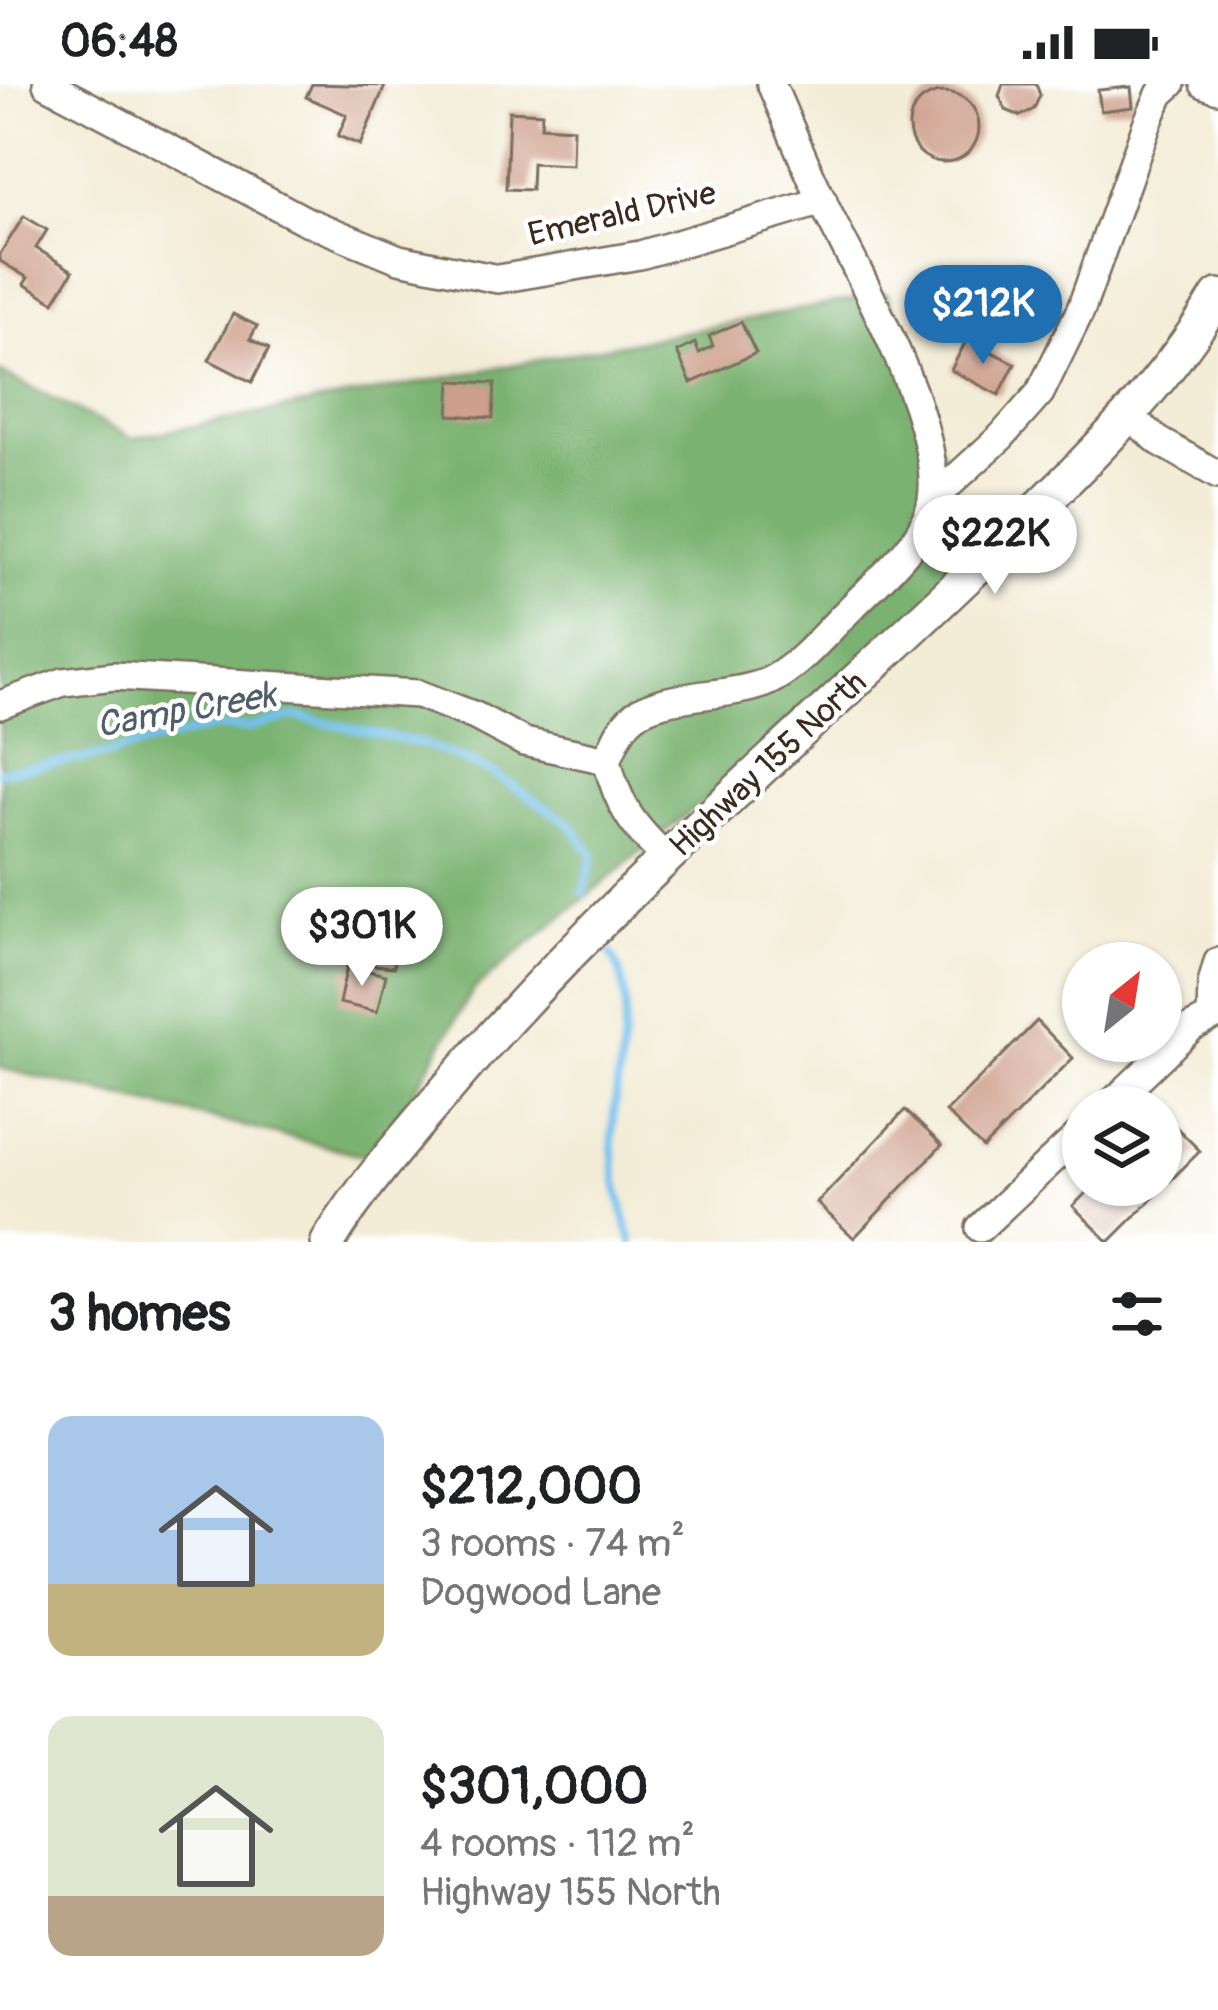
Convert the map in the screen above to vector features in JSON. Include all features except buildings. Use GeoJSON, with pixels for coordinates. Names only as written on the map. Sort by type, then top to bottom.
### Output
{"type":"FeatureCollection","features":[{"type":"Feature","properties":{"kind":"main road","name":"Highway 155 North"},"geometry":{"type":"LineString","coordinates":[[328,1242],[401,1143],[510,1014],[1069,480],[1129,416],[1218,296]]}},
{"type":"Feature","properties":{"kind":"street","name":"Emerald Drive"},"geometry":{"type":"LineString","coordinates":[[46,84],[306,221],[399,259],[498,279],[640,255],[823,201]]}},
{"type":"Feature","properties":{"kind":"street"},"geometry":{"type":"LineString","coordinates":[[668,859],[641,834],[616,798],[607,760],[631,717],[657,705],[769,681],[800,658],[918,536],[932,499],[930,443],[867,283],[823,201],[771,84]]}},
{"type":"Feature","properties":{"kind":"street"},"geometry":{"type":"LineString","coordinates":[[932,499],[1001,437],[1040,393],[1082,308],[1147,124],[1160,94],[1171,84]]}},
{"type":"Feature","properties":{"kind":"street"},"geometry":{"type":"LineString","coordinates":[[1204,84],[1218,88]]}},
{"type":"Feature","properties":{"kind":"street"},"geometry":{"type":"LineString","coordinates":[[1129,416],[1159,441],[1218,476]]}},
{"type":"Feature","properties":{"kind":"street"},"geometry":{"type":"LineString","coordinates":[[0,705],[63,682],[114,676],[418,694],[476,716],[524,742],[607,760]]}},
{"type":"Feature","properties":{"kind":"street"},"geometry":{"type":"LineString","coordinates":[[1130,1086],[1192,1028],[1215,1014],[1212,984],[1218,962]]}},
{"type":"Feature","properties":{"kind":"street"},"geometry":{"type":"LineString","coordinates":[[980,1228],[1062,1151]]}},
{"type":"Feature","properties":{"kind":"green space"},"geometry":{"type":"Polygon","coordinates":[[[887,293],[975,548],[906,634],[473,990],[376,1158],[0,1068],[0,372],[132,438],[887,293]]]}},
{"type":"Feature","properties":{"kind":"waterway","name":"Camp Creek"},"geometry":{"type":"LineString","coordinates":[[0,772],[98,756],[214,727],[251,728],[295,716],[427,745],[491,772],[569,823],[593,854],[584,893]]}},
{"type":"Feature","properties":{"kind":"waterway","name":"Camp Creek"},"geometry":{"type":"LineString","coordinates":[[610,953],[625,996],[613,1148],[632,1242]]}}]}
